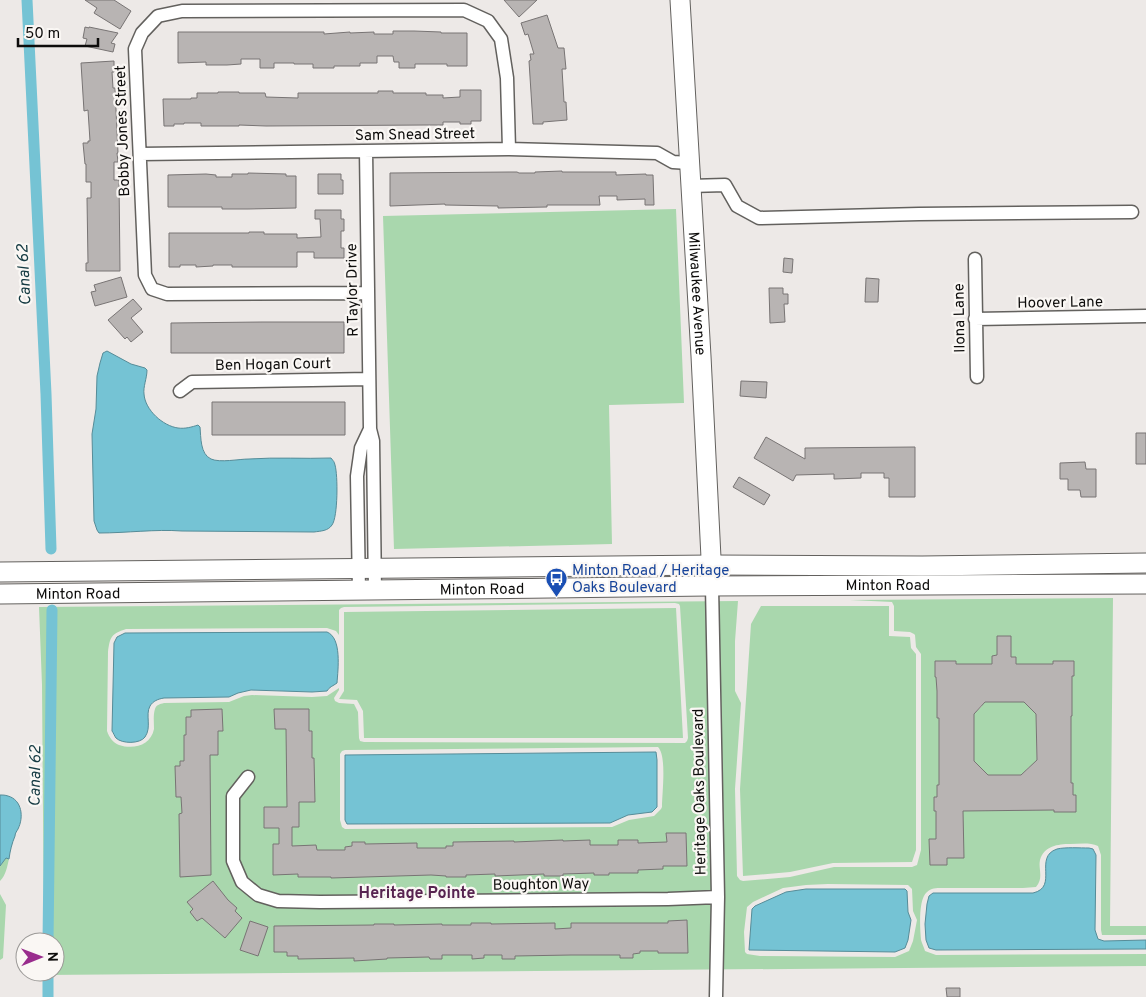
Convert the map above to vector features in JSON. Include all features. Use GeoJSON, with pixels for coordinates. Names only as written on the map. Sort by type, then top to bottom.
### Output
{"type":"FeatureCollection","features":[{"type":"Feature","properties":{"kind":"main road","name":"Milwaukee Avenue"},"geometry":{"type":"LineString","coordinates":[[680,0],[712,586]]}},
{"type":"Feature","properties":{"kind":"main road","name":"Minton Road"},"geometry":{"type":"LineString","coordinates":[[0,572],[1146,563]]}},
{"type":"Feature","properties":{"kind":"main road","name":"Minton Road"},"geometry":{"type":"LineString","coordinates":[[0,594],[227,593],[712,586],[1146,584]]}},
{"type":"Feature","properties":{"kind":"street","name":"Bobby Jones Street"},"geometry":{"type":"LineString","coordinates":[[368,293],[167,294],[152,289],[145,276],[135,49],[142,33],[158,16],[182,11],[464,10],[488,21],[501,39],[507,78],[509,149]]}},
{"type":"Feature","properties":{"kind":"street","name":"Sam Snead Street"},"geometry":{"type":"LineString","coordinates":[[140,154],[509,149],[657,153],[673,162],[689,163]]}},
{"type":"Feature","properties":{"kind":"street","name":"R Taylor Drive"},"geometry":{"type":"LineString","coordinates":[[366,151],[370,429],[373,441],[374,470],[374,512],[367,568],[367,591]]}},
{"type":"Feature","properties":{"kind":"street"},"geometry":{"type":"LineString","coordinates":[[690,186],[725,185],[737,206],[760,218],[1132,212]]}},
{"type":"Feature","properties":{"kind":"street","name":"Ilona Lane"},"geometry":{"type":"LineString","coordinates":[[975,259],[977,377]]}},
{"type":"Feature","properties":{"kind":"street","name":"Hoover Lane"},"geometry":{"type":"LineString","coordinates":[[975,319],[1146,316]]}},
{"type":"Feature","properties":{"kind":"street","name":"Ben Hogan Court"},"geometry":{"type":"LineString","coordinates":[[180,391],[192,382],[369,379]]}},
{"type":"Feature","properties":{"kind":"street","name":"R Taylor Drive"},"geometry":{"type":"LineString","coordinates":[[367,568],[358,512],[357,476],[361,448],[370,429]]}},
{"type":"Feature","properties":{"kind":"street"},"geometry":{"type":"LineString","coordinates":[[358,469],[374,470]]}},
{"type":"Feature","properties":{"kind":"street"},"geometry":{"type":"LineString","coordinates":[[358,512],[374,512]]}},
{"type":"Feature","properties":{"kind":"street","name":"Heritage Oaks Boulevard"},"geometry":{"type":"LineString","coordinates":[[712,586],[718,897],[716,997]]}},
{"type":"Feature","properties":{"kind":"street","name":"Boughton Way"},"geometry":{"type":"LineString","coordinates":[[248,777],[233,796],[233,861],[242,882],[258,895],[278,901],[564,900],[718,897]]}},
{"type":"Feature","properties":{"kind":"green space"},"geometry":{"type":"Polygon","coordinates":[[[676,209],[684,403],[609,405],[612,544],[394,549],[383,216],[676,209]]]}},
{"type":"Feature","properties":{"kind":"green space"},"geometry":{"type":"Polygon","coordinates":[[[1113,598],[1110,926],[1146,926],[1146,935],[1102,935],[1101,855],[1098,846],[1091,844],[1065,844],[1056,845],[1042,855],[1040,860],[1040,880],[1036,887],[934,888],[927,892],[921,907],[921,940],[925,951],[936,955],[1146,954],[1146,966],[65,975],[65,932],[44,932],[42,685],[39,607],[738,601],[735,641],[735,691],[741,703],[735,789],[737,876],[743,881],[790,877],[834,867],[912,867],[917,865],[921,850],[921,654],[916,647],[914,634],[894,631],[894,606],[892,602],[850,600],[1113,598]],[[675,603],[344,607],[339,610],[339,635],[336,631],[327,628],[126,629],[112,637],[108,652],[107,731],[115,743],[130,747],[136,746],[149,739],[154,729],[154,711],[158,705],[164,703],[229,702],[252,695],[327,696],[339,688],[334,698],[335,701],[354,704],[358,712],[359,738],[360,741],[364,742],[685,743],[688,738],[680,606],[675,603]],[[1032,699],[975,702],[969,759],[978,777],[1027,780],[1042,766],[1041,709],[1032,699]],[[658,747],[345,750],[340,754],[340,820],[342,827],[345,829],[612,827],[629,820],[654,816],[661,809],[663,766],[661,752],[658,747]],[[828,884],[783,888],[753,902],[747,907],[744,932],[745,952],[760,956],[895,957],[909,951],[917,920],[913,911],[912,889],[908,885],[828,884]]]}},
{"type":"Feature","properties":{"kind":"green space"},"geometry":{"type":"Polygon","coordinates":[[[761,606],[889,606],[889,636],[910,637],[911,648],[916,654],[916,850],[912,862],[833,863],[790,872],[743,876],[740,789],[751,624],[761,606]]]}},
{"type":"Feature","properties":{"kind":"green space"},"geometry":{"type":"Polygon","coordinates":[[[676,608],[683,738],[364,738],[363,711],[357,700],[339,699],[344,691],[344,612],[676,608]]]}},
{"type":"Feature","properties":{"kind":"green space"},"geometry":{"type":"Polygon","coordinates":[[[982,702],[1028,702],[1036,711],[1037,765],[1029,767],[1026,770],[1026,775],[985,775],[978,765],[977,767],[974,765],[974,711],[977,711],[982,706],[980,704],[982,702]]]}},
{"type":"Feature","properties":{"kind":"green space"},"geometry":{"type":"Polygon","coordinates":[[[6,858],[9,859],[7,868],[0,881],[0,866],[6,858]]]}},
{"type":"Feature","properties":{"kind":"green space"},"geometry":{"type":"Polygon","coordinates":[[[0,894],[6,905],[3,958],[0,960],[0,894]]]}},
{"type":"Feature","properties":{"kind":"water"},"geometry":{"type":"Polygon","coordinates":[[[107,351],[147,370],[144,394],[151,411],[161,421],[172,427],[183,428],[198,425],[200,427],[203,449],[207,457],[211,459],[224,461],[270,458],[331,458],[335,465],[337,486],[335,514],[332,525],[326,530],[314,532],[162,530],[99,533],[94,521],[92,434],[96,409],[97,376],[103,353],[107,351]]]}},
{"type":"Feature","properties":{"kind":"water"},"geometry":{"type":"Polygon","coordinates":[[[327,632],[332,635],[335,641],[338,662],[337,683],[327,691],[251,690],[229,697],[164,698],[156,700],[150,706],[148,729],[143,739],[135,742],[122,741],[116,738],[112,731],[114,643],[117,637],[125,633],[327,632]]]}},
{"type":"Feature","properties":{"kind":"water"},"geometry":{"type":"Polygon","coordinates":[[[656,752],[657,807],[652,812],[628,815],[610,823],[347,824],[345,820],[345,755],[656,752]]]}},
{"type":"Feature","properties":{"kind":"water"},"geometry":{"type":"Polygon","coordinates":[[[0,795],[8,796],[16,801],[19,805],[21,819],[9,859],[6,858],[0,866],[0,795]]]}},
{"type":"Feature","properties":{"kind":"water"},"geometry":{"type":"Polygon","coordinates":[[[1060,848],[1093,849],[1096,855],[1095,930],[1098,939],[1104,941],[1146,940],[1146,949],[936,950],[929,948],[926,940],[925,924],[929,896],[933,893],[1033,893],[1041,890],[1044,885],[1047,858],[1050,853],[1060,848]]]}},
{"type":"Feature","properties":{"kind":"water"},"geometry":{"type":"Polygon","coordinates":[[[806,889],[905,889],[907,891],[908,912],[911,920],[905,948],[895,952],[749,950],[752,909],[786,892],[806,889]]]}},
{"type":"Feature","properties":{"kind":"building"},"geometry":{"type":"Polygon","coordinates":[[[85,0],[114,0],[131,11],[120,29],[94,13],[97,8],[85,0]]]}},
{"type":"Feature","properties":{"kind":"building"},"geometry":{"type":"Polygon","coordinates":[[[504,0],[537,0],[519,17],[504,0]]]}},
{"type":"Feature","properties":{"kind":"building"},"geometry":{"type":"Polygon","coordinates":[[[547,15],[558,48],[564,48],[566,69],[562,69],[567,120],[533,124],[529,61],[531,60],[530,54],[534,54],[528,34],[525,35],[521,23],[547,15]]]}},
{"type":"Feature","properties":{"kind":"building"},"geometry":{"type":"Polygon","coordinates":[[[85,27],[118,33],[111,43],[115,44],[113,52],[85,46],[87,39],[83,38],[85,27]]]}},
{"type":"Feature","properties":{"kind":"building"},"geometry":{"type":"Polygon","coordinates":[[[393,31],[467,33],[467,66],[415,64],[415,68],[399,68],[399,62],[394,62],[393,56],[377,56],[377,63],[360,63],[360,66],[334,66],[334,68],[313,68],[313,64],[274,63],[274,68],[260,68],[260,59],[241,59],[241,64],[227,65],[206,65],[206,62],[178,63],[178,32],[324,32],[324,34],[374,32],[374,34],[393,34],[393,31]]]}},
{"type":"Feature","properties":{"kind":"building"},"geometry":{"type":"Polygon","coordinates":[[[114,61],[114,72],[112,72],[113,88],[115,88],[118,162],[114,162],[114,180],[119,180],[120,271],[86,271],[86,263],[88,263],[87,198],[91,198],[91,182],[86,182],[83,143],[90,141],[88,110],[84,111],[81,63],[114,61]]]}},
{"type":"Feature","properties":{"kind":"building"},"geometry":{"type":"Polygon","coordinates":[[[460,90],[481,90],[481,121],[471,121],[471,124],[443,122],[443,125],[201,126],[201,123],[184,123],[164,126],[163,99],[197,98],[197,93],[265,93],[266,97],[298,98],[298,93],[378,93],[378,91],[393,91],[393,93],[443,95],[443,98],[460,97],[460,90]]]}},
{"type":"Feature","properties":{"kind":"building"},"geometry":{"type":"Polygon","coordinates":[[[562,171],[616,172],[616,175],[653,175],[654,205],[645,205],[645,199],[617,200],[617,196],[599,196],[600,205],[547,205],[547,207],[498,208],[498,206],[445,204],[390,206],[390,173],[535,173],[562,171]]]}},
{"type":"Feature","properties":{"kind":"building"},"geometry":{"type":"Polygon","coordinates":[[[206,174],[216,175],[216,177],[232,177],[232,174],[296,176],[296,208],[222,209],[222,207],[168,207],[168,175],[206,174]]]}},
{"type":"Feature","properties":{"kind":"building"},"geometry":{"type":"Polygon","coordinates":[[[318,174],[341,174],[343,194],[318,194],[318,174]]]}},
{"type":"Feature","properties":{"kind":"building"},"geometry":{"type":"Polygon","coordinates":[[[315,210],[341,210],[341,219],[344,219],[344,231],[341,231],[341,248],[344,248],[344,258],[314,258],[314,252],[297,252],[297,267],[232,267],[232,265],[213,265],[196,267],[196,265],[180,265],[180,267],[169,267],[169,233],[264,232],[264,234],[297,234],[297,238],[321,237],[320,219],[315,219],[315,210]]]}},
{"type":"Feature","properties":{"kind":"building"},"geometry":{"type":"Polygon","coordinates":[[[784,258],[793,259],[792,273],[783,272],[784,258]]]}},
{"type":"Feature","properties":{"kind":"building"},"geometry":{"type":"Polygon","coordinates":[[[121,277],[127,297],[95,306],[91,292],[96,291],[94,285],[121,277]]]}},
{"type":"Feature","properties":{"kind":"building"},"geometry":{"type":"Polygon","coordinates":[[[866,278],[879,279],[878,302],[865,302],[866,278]]]}},
{"type":"Feature","properties":{"kind":"building"},"geometry":{"type":"Polygon","coordinates":[[[769,288],[783,288],[783,294],[788,294],[788,304],[784,304],[785,322],[770,323],[769,288]]]}},
{"type":"Feature","properties":{"kind":"building"},"geometry":{"type":"Polygon","coordinates":[[[133,299],[142,309],[131,318],[143,332],[131,342],[127,337],[125,339],[108,320],[133,299]]]}},
{"type":"Feature","properties":{"kind":"building"},"geometry":{"type":"Polygon","coordinates":[[[344,322],[344,353],[171,353],[171,323],[344,322]]]}},
{"type":"Feature","properties":{"kind":"building"},"geometry":{"type":"Polygon","coordinates":[[[741,381],[767,382],[766,398],[740,396],[741,381]]]}},
{"type":"Feature","properties":{"kind":"building"},"geometry":{"type":"Polygon","coordinates":[[[212,402],[345,402],[345,435],[212,435],[212,402]]]}},
{"type":"Feature","properties":{"kind":"building"},"geometry":{"type":"Polygon","coordinates":[[[1136,433],[1146,433],[1146,464],[1136,464],[1136,433]]]}},
{"type":"Feature","properties":{"kind":"building"},"geometry":{"type":"Polygon","coordinates":[[[766,437],[805,459],[805,448],[915,447],[915,497],[889,497],[889,478],[884,478],[884,473],[861,473],[861,478],[834,479],[834,474],[796,475],[793,481],[754,458],[766,437]]]}},
{"type":"Feature","properties":{"kind":"building"},"geometry":{"type":"Polygon","coordinates":[[[1085,462],[1086,469],[1096,469],[1096,497],[1081,497],[1080,490],[1068,490],[1068,479],[1060,479],[1060,463],[1085,462]]]}},
{"type":"Feature","properties":{"kind":"building"},"geometry":{"type":"Polygon","coordinates":[[[739,477],[770,495],[764,505],[733,487],[739,477]]]}},
{"type":"Feature","properties":{"kind":"building"},"geometry":{"type":"Polygon","coordinates":[[[997,636],[1011,636],[1011,657],[1016,657],[1016,664],[1053,664],[1053,661],[1074,661],[1071,716],[1071,783],[1073,783],[1073,795],[1076,795],[1076,812],[1054,812],[1054,810],[963,811],[964,858],[947,858],[947,865],[930,865],[929,839],[936,839],[934,797],[937,797],[937,785],[939,785],[939,718],[937,718],[935,661],[956,661],[956,664],[992,664],[992,656],[997,655],[997,636]],[[985,702],[974,714],[974,761],[988,775],[1021,775],[1037,760],[1036,714],[1024,702],[985,702]]]}},
{"type":"Feature","properties":{"kind":"building"},"geometry":{"type":"Polygon","coordinates":[[[222,709],[223,731],[218,731],[218,755],[210,755],[211,875],[180,877],[179,814],[182,813],[181,797],[176,797],[175,766],[180,766],[180,761],[184,761],[186,717],[191,717],[191,710],[222,709]]]}},
{"type":"Feature","properties":{"kind":"building"},"geometry":{"type":"Polygon","coordinates":[[[274,709],[309,709],[309,731],[312,731],[315,802],[299,802],[299,827],[292,827],[292,846],[316,845],[317,850],[345,850],[345,847],[352,846],[352,842],[365,842],[365,844],[417,843],[417,848],[446,848],[446,846],[453,846],[453,842],[563,840],[590,840],[590,845],[618,845],[618,840],[638,840],[638,843],[667,842],[666,833],[686,833],[687,866],[663,866],[663,869],[638,870],[638,873],[609,873],[609,875],[594,875],[594,873],[563,874],[563,876],[544,876],[544,874],[495,876],[495,874],[466,875],[466,877],[431,875],[331,878],[298,877],[298,874],[273,875],[273,844],[279,844],[279,828],[264,828],[264,807],[287,807],[286,729],[275,729],[274,709]]]}},
{"type":"Feature","properties":{"kind":"building"},"geometry":{"type":"Polygon","coordinates":[[[213,881],[237,908],[235,911],[242,918],[225,938],[202,918],[197,921],[190,912],[193,909],[187,902],[213,881]]]}},
{"type":"Feature","properties":{"kind":"building"},"geometry":{"type":"Polygon","coordinates":[[[687,920],[688,953],[640,951],[640,953],[633,954],[633,958],[620,958],[620,955],[571,955],[515,956],[515,959],[502,959],[502,955],[484,955],[484,958],[472,959],[472,955],[442,955],[442,959],[430,959],[429,957],[354,961],[354,958],[298,959],[298,956],[287,956],[287,952],[274,952],[274,926],[555,923],[555,929],[571,928],[571,923],[668,923],[668,921],[687,920]]]}},
{"type":"Feature","properties":{"kind":"building"},"geometry":{"type":"Polygon","coordinates":[[[250,921],[268,927],[258,956],[240,950],[250,921]]]}},
{"type":"Feature","properties":{"kind":"building"},"geometry":{"type":"Polygon","coordinates":[[[946,988],[960,988],[960,997],[947,997],[946,988]]]}},
{"type":"Feature","properties":{"kind":"waterway","name":"Canal 62"},"geometry":{"type":"LineString","coordinates":[[27,0],[46,394],[51,549]]}},
{"type":"Feature","properties":{"kind":"waterway","name":"Canal 62"},"geometry":{"type":"LineString","coordinates":[[48,932],[52,610]]}},
{"type":"Feature","properties":{"kind":"waterway","name":"Canal 62"},"geometry":{"type":"LineString","coordinates":[[48,982],[48,997]]}},
{"type":"Feature","properties":{"kind":"place","name":"Minton Road / Heritage Oaks Boulevard"},"geometry":{"type":"Point","coordinates":[556,598]}},
{"type":"Feature","properties":{"kind":"district","name":"Heritage Pointe"},"geometry":{"type":"Point","coordinates":[417,892]}}]}
